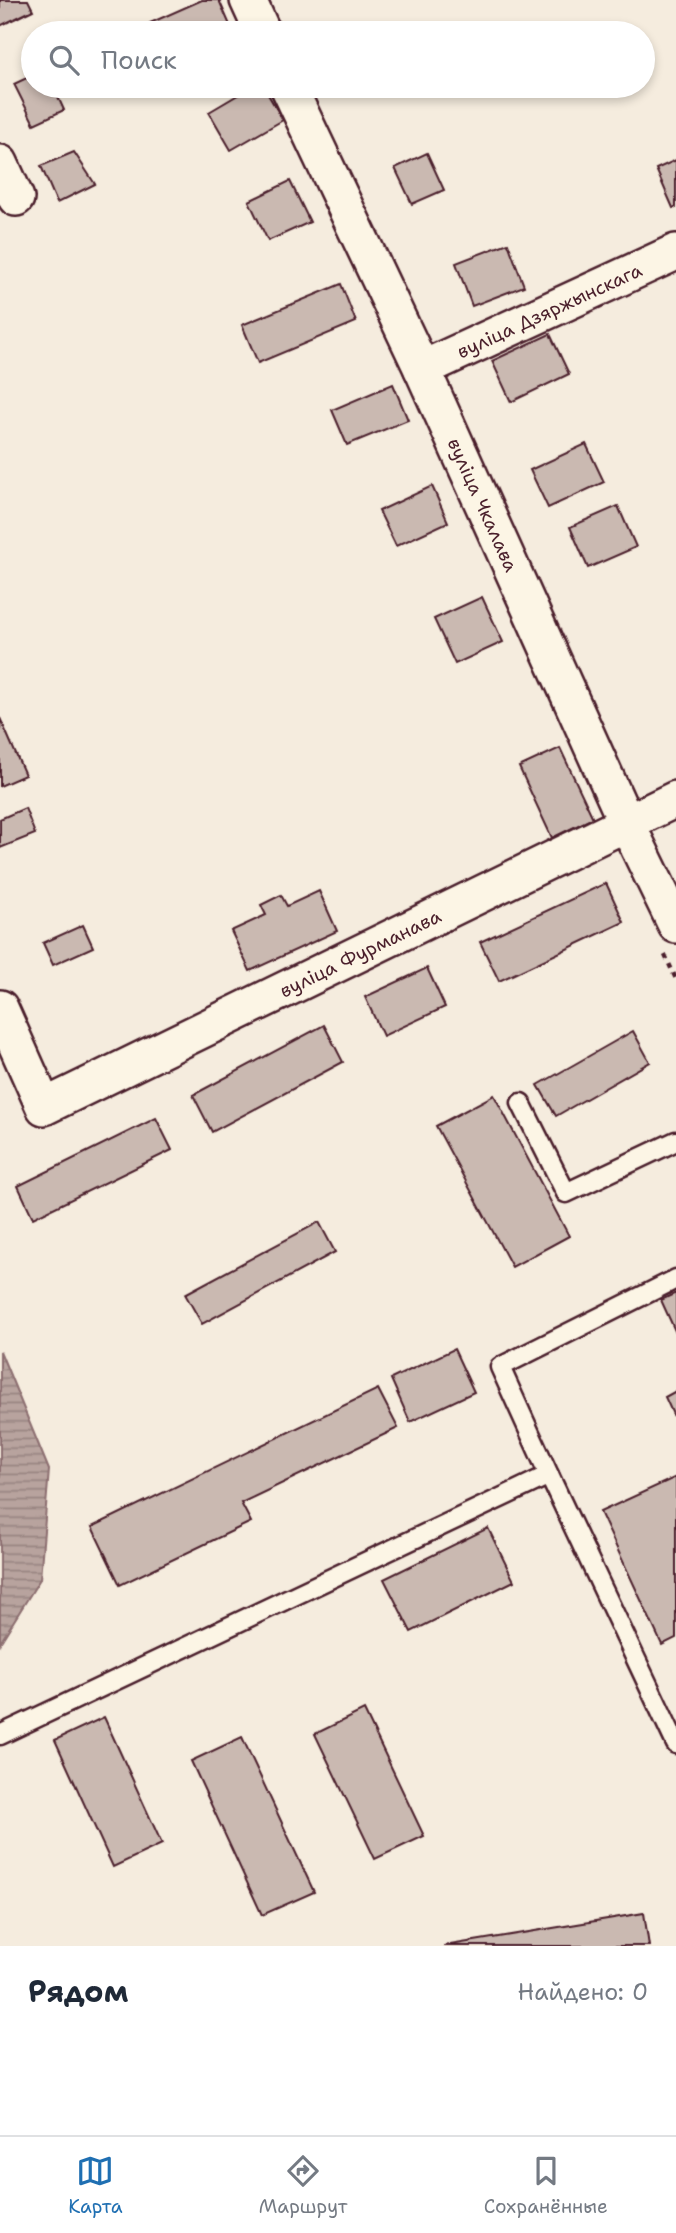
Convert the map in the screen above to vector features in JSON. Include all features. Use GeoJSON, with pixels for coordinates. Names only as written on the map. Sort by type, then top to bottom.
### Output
{"type":"FeatureCollection","features":[{"type":"Feature","properties":{"kind":"street"},"geometry":{"type":"LineString","coordinates":[[248,0],[258,21]]}},
{"type":"Feature","properties":{"kind":"street","name":"вуліца Чкалава"},"geometry":{"type":"LineString","coordinates":[[294,98],[422,369],[626,822],[676,925]]}},
{"type":"Feature","properties":{"kind":"street"},"geometry":{"type":"LineString","coordinates":[[0,163],[16,198]]}},
{"type":"Feature","properties":{"kind":"street","name":"вуліца Дзяржынскага"},"geometry":{"type":"LineString","coordinates":[[422,369],[676,252]]}},
{"type":"Feature","properties":{"kind":"street","name":"вуліца Фурманава"},"geometry":{"type":"LineString","coordinates":[[0,1008],[44,1107],[676,799]]}},
{"type":"Feature","properties":{"kind":"lane"},"geometry":{"type":"LineString","coordinates":[[521,1103],[566,1193],[676,1141]]}},
{"type":"Feature","properties":{"kind":"lane"},"geometry":{"type":"LineString","coordinates":[[676,1279],[500,1367],[676,1744]]}},
{"type":"Feature","properties":{"kind":"lane"},"geometry":{"type":"LineString","coordinates":[[0,1735],[549,1475]]}},
{"type":"Feature","properties":{"kind":"shaded area"},"geometry":{"type":"Polygon","coordinates":[[[0,1351],[49,1470],[40,1579],[0,1643],[0,1351]]]}},
{"type":"Feature","properties":{"kind":"building"},"geometry":{"type":"Polygon","coordinates":[[[0,0],[28,0],[33,10],[0,26],[0,0]]]}},
{"type":"Feature","properties":{"kind":"building"},"geometry":{"type":"Polygon","coordinates":[[[202,0],[219,0],[228,21],[155,21],[202,0]]]}},
{"type":"Feature","properties":{"kind":"building"},"geometry":{"type":"Polygon","coordinates":[[[21,81],[21,98],[14,84],[21,81]]]}},
{"type":"Feature","properties":{"kind":"building"},"geometry":{"type":"Polygon","coordinates":[[[21,98],[58,98],[64,110],[34,124],[21,98]]]}},
{"type":"Feature","properties":{"kind":"building"},"geometry":{"type":"Polygon","coordinates":[[[233,98],[270,98],[283,120],[231,150],[209,112],[233,98]]]}},
{"type":"Feature","properties":{"kind":"building"},"geometry":{"type":"Polygon","coordinates":[[[74,152],[95,184],[57,203],[41,166],[74,152]]]}},
{"type":"Feature","properties":{"kind":"building"},"geometry":{"type":"Polygon","coordinates":[[[427,153],[444,190],[412,204],[395,168],[427,153]]]}},
{"type":"Feature","properties":{"kind":"building"},"geometry":{"type":"Polygon","coordinates":[[[676,160],[676,207],[673,208],[656,169],[676,160]]]}},
{"type":"Feature","properties":{"kind":"building"},"geometry":{"type":"Polygon","coordinates":[[[290,181],[310,222],[268,241],[249,201],[290,181]]]}},
{"type":"Feature","properties":{"kind":"building"},"geometry":{"type":"Polygon","coordinates":[[[508,243],[524,286],[472,306],[456,263],[508,243]]]}},
{"type":"Feature","properties":{"kind":"building"},"geometry":{"type":"Polygon","coordinates":[[[341,284],[356,322],[258,363],[242,325],[341,284]]]}},
{"type":"Feature","properties":{"kind":"building"},"geometry":{"type":"Polygon","coordinates":[[[550,334],[569,374],[511,402],[492,361],[550,334]]]}},
{"type":"Feature","properties":{"kind":"building"},"geometry":{"type":"Polygon","coordinates":[[[393,384],[408,420],[347,445],[332,410],[393,384]]]}},
{"type":"Feature","properties":{"kind":"building"},"geometry":{"type":"Polygon","coordinates":[[[586,444],[604,482],[548,508],[530,470],[586,444]]]}},
{"type":"Feature","properties":{"kind":"building"},"geometry":{"type":"Polygon","coordinates":[[[432,486],[448,522],[396,546],[379,511],[432,486]]]}},
{"type":"Feature","properties":{"kind":"building"},"geometry":{"type":"Polygon","coordinates":[[[618,506],[636,547],[588,568],[570,527],[618,506]]]}},
{"type":"Feature","properties":{"kind":"building"},"geometry":{"type":"Polygon","coordinates":[[[482,597],[503,642],[455,664],[434,619],[482,597]]]}},
{"type":"Feature","properties":{"kind":"building"},"geometry":{"type":"Polygon","coordinates":[[[0,718],[25,775],[0,786],[0,718]]]}},
{"type":"Feature","properties":{"kind":"building"},"geometry":{"type":"Polygon","coordinates":[[[560,748],[593,818],[552,838],[519,767],[560,748]]]}},
{"type":"Feature","properties":{"kind":"building"},"geometry":{"type":"Polygon","coordinates":[[[25,808],[35,834],[0,848],[0,819],[25,808]]]}},
{"type":"Feature","properties":{"kind":"building"},"geometry":{"type":"Polygon","coordinates":[[[606,883],[624,922],[499,981],[480,942],[606,883]]]}},
{"type":"Feature","properties":{"kind":"building"},"geometry":{"type":"Polygon","coordinates":[[[319,891],[337,931],[250,971],[231,931],[266,915],[261,905],[281,895],[287,906],[319,891]]]}},
{"type":"Feature","properties":{"kind":"building"},"geometry":{"type":"Polygon","coordinates":[[[83,925],[93,947],[53,965],[43,943],[83,925]]]}},
{"type":"Feature","properties":{"kind":"building"},"geometry":{"type":"Polygon","coordinates":[[[427,968],[445,1007],[383,1036],[365,997],[427,968]]]}},
{"type":"Feature","properties":{"kind":"building"},"geometry":{"type":"Polygon","coordinates":[[[324,1025],[343,1062],[212,1132],[193,1095],[324,1025]]]}},
{"type":"Feature","properties":{"kind":"building"},"geometry":{"type":"Polygon","coordinates":[[[633,1031],[650,1062],[556,1116],[538,1085],[633,1031]]]}},
{"type":"Feature","properties":{"kind":"building"},"geometry":{"type":"Polygon","coordinates":[[[494,1095],[569,1236],[512,1267],[436,1126],[494,1095]]]}},
{"type":"Feature","properties":{"kind":"building"},"geometry":{"type":"Polygon","coordinates":[[[156,1118],[172,1150],[33,1218],[18,1186],[156,1118]]]}},
{"type":"Feature","properties":{"kind":"building"},"geometry":{"type":"Polygon","coordinates":[[[319,1222],[335,1252],[202,1324],[185,1294],[319,1222]]]}},
{"type":"Feature","properties":{"kind":"building"},"geometry":{"type":"Polygon","coordinates":[[[676,1293],[676,1333],[661,1300],[676,1293]]]}},
{"type":"Feature","properties":{"kind":"building"},"geometry":{"type":"Polygon","coordinates":[[[454,1349],[474,1392],[410,1422],[391,1379],[454,1349]]]}},
{"type":"Feature","properties":{"kind":"building"},"geometry":{"type":"Polygon","coordinates":[[[378,1389],[398,1428],[241,1503],[251,1522],[120,1585],[92,1527],[378,1389]]]}},
{"type":"Feature","properties":{"kind":"building"},"geometry":{"type":"Polygon","coordinates":[[[676,1391],[676,1421],[665,1397],[676,1391]]]}},
{"type":"Feature","properties":{"kind":"building"},"geometry":{"type":"Polygon","coordinates":[[[676,1477],[676,1638],[662,1645],[600,1512],[676,1477]]]}},
{"type":"Feature","properties":{"kind":"building"},"geometry":{"type":"Polygon","coordinates":[[[488,1528],[514,1581],[411,1632],[384,1579],[488,1528]]]}},
{"type":"Feature","properties":{"kind":"building"},"geometry":{"type":"Polygon","coordinates":[[[364,1710],[424,1836],[375,1859],[315,1734],[364,1710]]]}},
{"type":"Feature","properties":{"kind":"building"},"geometry":{"type":"Polygon","coordinates":[[[104,1717],[162,1844],[113,1867],[55,1740],[104,1717]]]}},
{"type":"Feature","properties":{"kind":"building"},"geometry":{"type":"Polygon","coordinates":[[[242,1737],[314,1892],[262,1915],[191,1761],[242,1737]]]}},
{"type":"Feature","properties":{"kind":"building"},"geometry":{"type":"Polygon","coordinates":[[[644,1913],[649,1946],[444,1946],[644,1913]]]}}]}
